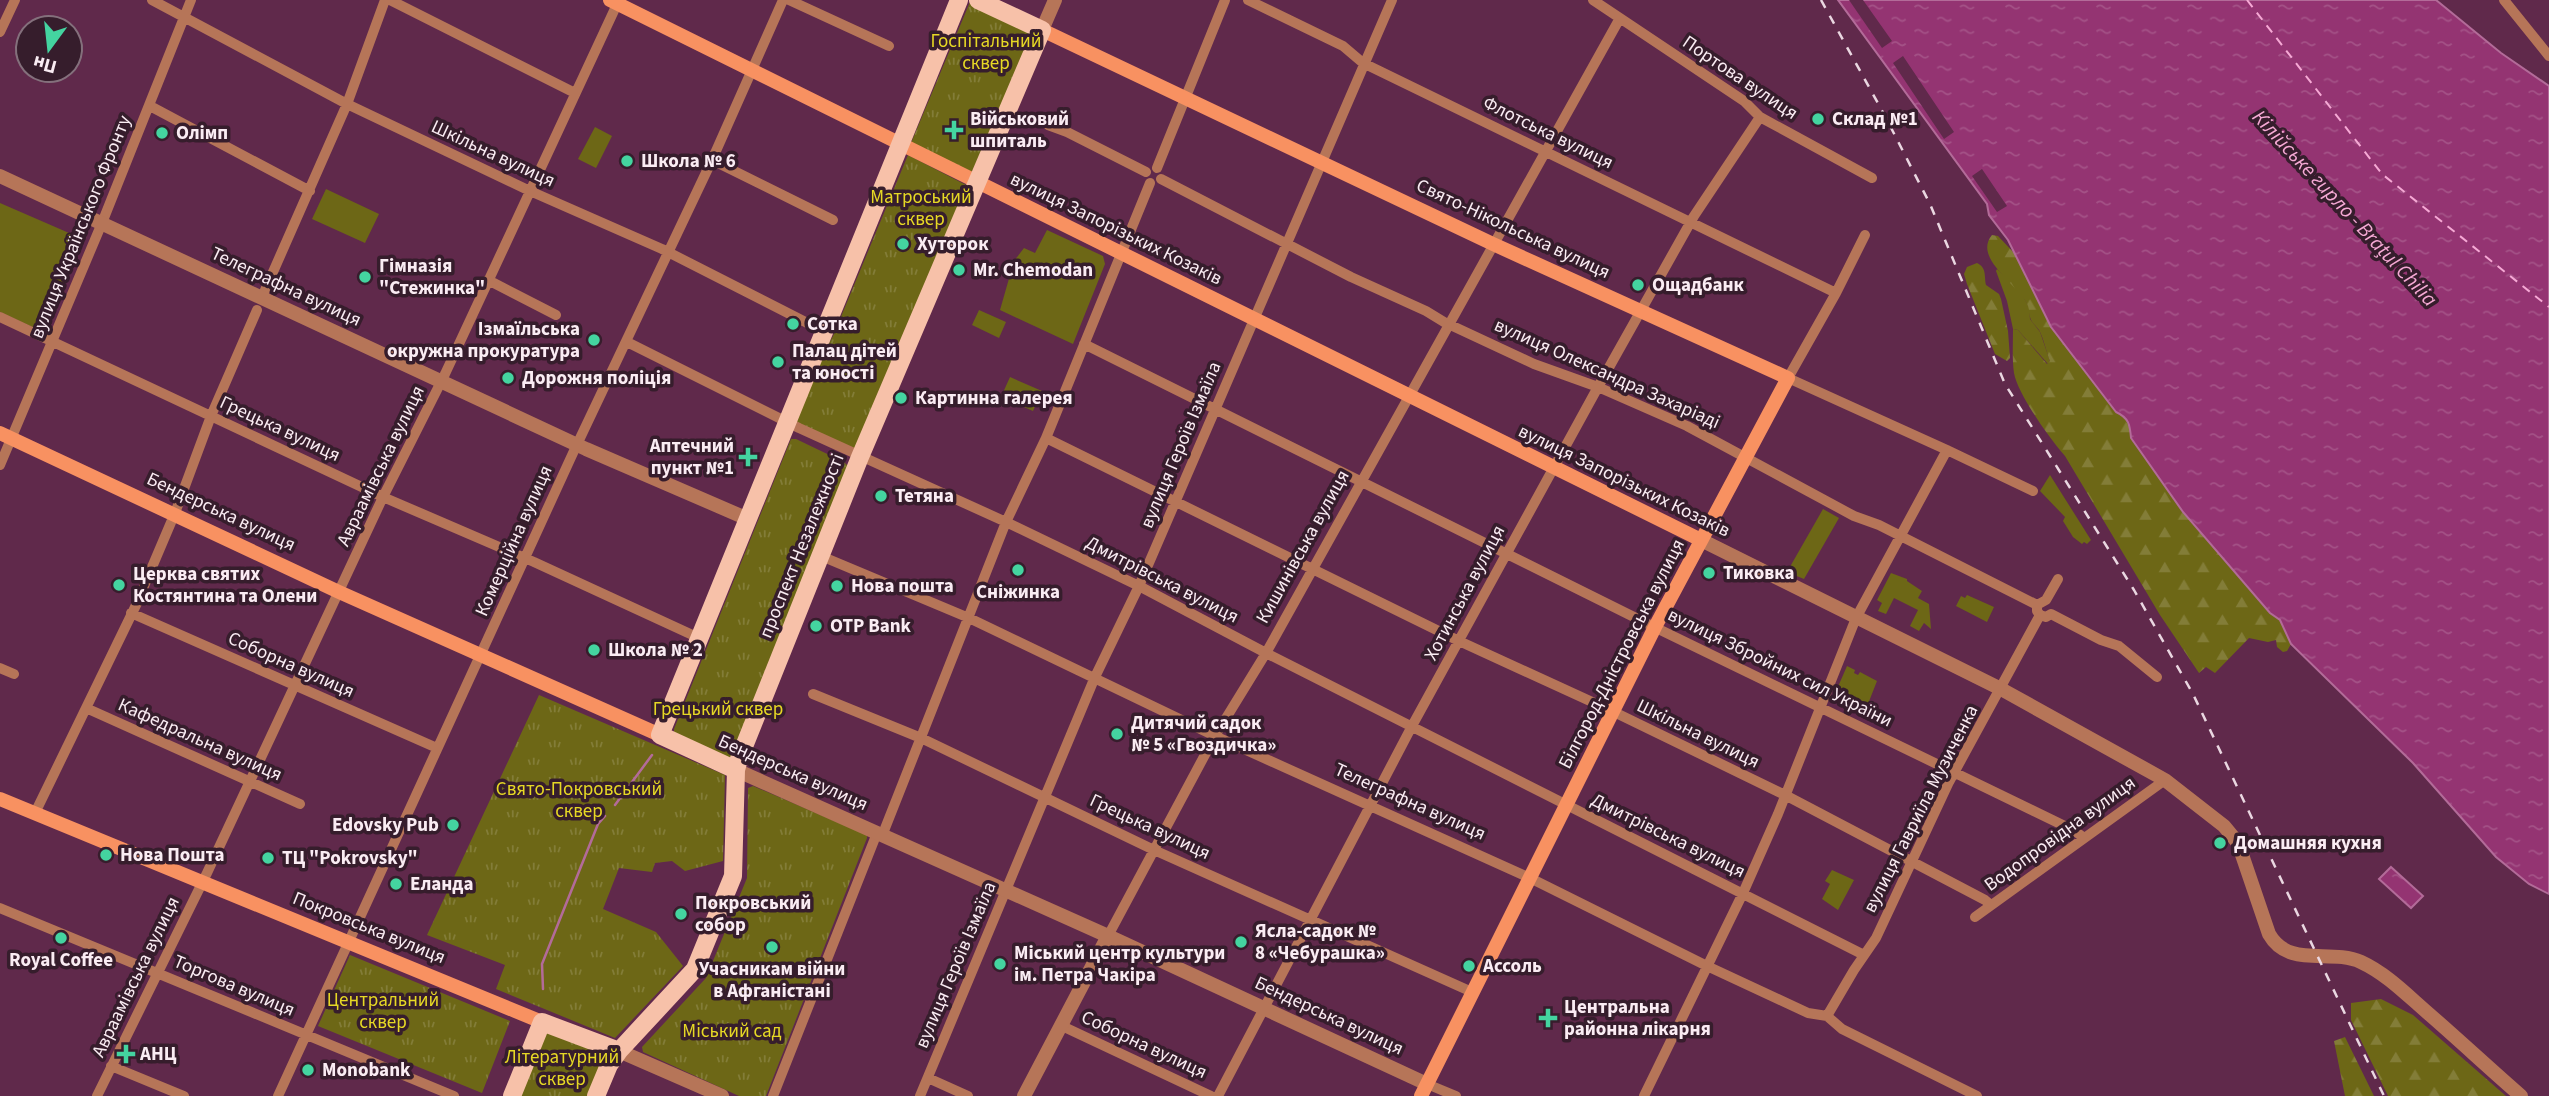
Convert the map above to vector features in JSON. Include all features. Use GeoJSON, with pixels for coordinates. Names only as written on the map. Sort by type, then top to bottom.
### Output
{"type":"FeatureCollection","features":[{"type":"Feature","properties":{"kind":"main road"},"geometry":{"type":"LineString","coordinates":[[660,736],[959,0]]}},
{"type":"Feature","properties":{"kind":"main road","name":"Свято-Нікольська вулиця"},"geometry":{"type":"LineString","coordinates":[[978,0],[1493,244],[1787,378]]}},
{"type":"Feature","properties":{"kind":"main road","name":"вулиця Запорізьких Козаків"},"geometry":{"type":"LineString","coordinates":[[615,1],[976,183],[1701,540]]}},
{"type":"Feature","properties":{"kind":"main road","name":"проспект Незалежності"},"geometry":{"type":"LineString","coordinates":[[596,1096],[609,1065],[619,1051],[695,969],[733,876],[736,770],[860,457],[1042,30]]}},
{"type":"Feature","properties":{"kind":"main road","name":"Білгород-Дністровська вулиця"},"geometry":{"type":"LineString","coordinates":[[1424,1090],[1655,627],[1787,378]]}},
{"type":"Feature","properties":{"kind":"main road","name":"Бендерська вулиця"},"geometry":{"type":"LineString","coordinates":[[6,435],[340,592],[736,770]]}},
{"type":"Feature","properties":{"kind":"main road","name":"Покровська вулиця"},"geometry":{"type":"LineString","coordinates":[[0,799],[348,944],[619,1051]]}},
{"type":"Feature","properties":{"kind":"main road"},"geometry":{"type":"LineString","coordinates":[[512,1096],[542,1022]]}},
{"type":"Feature","properties":{"kind":"street"},"geometry":{"type":"LineString","coordinates":[[0,32],[15,0]]}},
{"type":"Feature","properties":{"kind":"street","name":"Шкільна вулиця"},"geometry":{"type":"LineString","coordinates":[[152,0],[347,104],[530,191],[669,252],[823,331]]}},
{"type":"Feature","properties":{"kind":"street","name":"вулиця Українського Фронту"},"geometry":{"type":"LineString","coordinates":[[0,465],[6,435],[54,342],[191,0]]}},
{"type":"Feature","properties":{"kind":"street"},"geometry":{"type":"LineString","coordinates":[[144,586],[176,513],[211,416],[310,191],[388,0],[575,93]]}},
{"type":"Feature","properties":{"kind":"street","name":"Комерційна вулиця"},"geometry":{"type":"LineString","coordinates":[[278,1096],[577,444],[712,160],[783,0]]}},
{"type":"Feature","properties":{"kind":"street"},"geometry":{"type":"LineString","coordinates":[[789,0],[889,46]]}},
{"type":"Feature","properties":{"kind":"street","name":"проспект Незалежності"},"geometry":{"type":"LineString","coordinates":[[1042,30],[1055,0]]}},
{"type":"Feature","properties":{"kind":"street"},"geometry":{"type":"LineString","coordinates":[[773,1096],[921,738],[1006,522],[1045,438],[1121,253],[1155,181],[1151,169],[1185,99],[1225,0]]}},
{"type":"Feature","properties":{"kind":"street","name":"Флотська вулиця"},"geometry":{"type":"LineString","coordinates":[[1250,0],[1343,46],[1363,62],[1836,293]]}},
{"type":"Feature","properties":{"kind":"street","name":"вулиця Героїв Ізмаїла"},"geometry":{"type":"LineString","coordinates":[[920,1096],[1007,892],[1044,795],[1095,677],[1139,586],[1392,0]]}},
{"type":"Feature","properties":{"kind":"street","name":"Портова вулиця"},"geometry":{"type":"LineString","coordinates":[[1593,0],[1744,101],[1760,117],[1872,178]]}},
{"type":"Feature","properties":{"kind":"street"},"geometry":{"type":"LineString","coordinates":[[2504,0],[2549,56]]}},
{"type":"Feature","properties":{"kind":"street","name":"Авраамівська вулиця"},"geometry":{"type":"LineString","coordinates":[[97,1096],[202,882],[383,496],[441,381],[615,1]]}},
{"type":"Feature","properties":{"kind":"street","name":"Кишинівська вулиця"},"geometry":{"type":"LineString","coordinates":[[1024,1096],[1215,736],[1266,653],[1620,18]]}},
{"type":"Feature","properties":{"kind":"street"},"geometry":{"type":"LineString","coordinates":[[150,106],[310,191]]}},
{"type":"Feature","properties":{"kind":"street","name":"Хотинська вулиця"},"geometry":{"type":"LineString","coordinates":[[1218,1096],[1412,726],[1553,468],[1690,222],[1760,117]]}},
{"type":"Feature","properties":{"kind":"street"},"geometry":{"type":"LineString","coordinates":[[1048,124],[1151,169]]}},
{"type":"Feature","properties":{"kind":"street"},"geometry":{"type":"LineString","coordinates":[[712,160],[833,220]]}},
{"type":"Feature","properties":{"kind":"street","name":"Телеграфна вулиця"},"geometry":{"type":"LineString","coordinates":[[0,176],[102,223],[260,304],[441,381],[748,519]]}},
{"type":"Feature","properties":{"kind":"street","name":"вулиця Олександра Захаріаді"},"geometry":{"type":"LineString","coordinates":[[1155,181],[1534,364],[1598,387],[1687,426],[1854,516],[1879,525],[2101,640],[2119,646],[2157,677]]}},
{"type":"Feature","properties":{"kind":"street","name":"Білгород-Дністровська вулиця"},"geometry":{"type":"LineString","coordinates":[[1787,378],[1836,293],[1865,235]]}},
{"type":"Feature","properties":{"kind":"street"},"geometry":{"type":"LineString","coordinates":[[488,280],[556,315]]}},
{"type":"Feature","properties":{"kind":"street","name":"Грецька вулиця"},"geometry":{"type":"LineString","coordinates":[[0,317],[383,496],[699,638]]}},
{"type":"Feature","properties":{"kind":"street","name":"Дмитрівська вулиця"},"geometry":{"type":"LineString","coordinates":[[627,342],[786,422],[1139,586],[1266,653],[1864,955]]}},
{"type":"Feature","properties":{"kind":"street","name":"вулиця Збройних сил України"},"geometry":{"type":"LineString","coordinates":[[1084,344],[1655,627],[1956,772],[2084,838]]}},
{"type":"Feature","properties":{"kind":"street","name":"Свято-Нікольська вулиця"},"geometry":{"type":"LineString","coordinates":[[1787,378],[2033,491]]}},
{"type":"Feature","properties":{"kind":"street","name":"Шкільна вулиця"},"geometry":{"type":"LineString","coordinates":[[1045,438],[1459,641],[1785,795],[1991,905]]}},
{"type":"Feature","properties":{"kind":"street"},"geometry":{"type":"LineString","coordinates":[[1644,1096],[1743,893],[1856,618],[1947,450]]}},
{"type":"Feature","properties":{"kind":"street","name":"вулиця Запорізьких Козаків"},"geometry":{"type":"LineString","coordinates":[[1701,540],[2001,689],[2165,780],[2224,826],[2238,844],[2275,945],[2296,956],[2351,958],[2371,967],[2410,997],[2521,1096]]}},
{"type":"Feature","properties":{"kind":"street","name":"Телеграфна вулиця"},"geometry":{"type":"LineString","coordinates":[[821,556],[969,618],[1215,736],[1530,878],[1808,1013],[1828,1016],[1842,1029],[1977,1096]]}},
{"type":"Feature","properties":{"kind":"street","name":"вулиця Гавриїла Музиченка"},"geometry":{"type":"LineString","coordinates":[[1828,1016],[1876,938],[1956,772],[2058,579]]}},
{"type":"Feature","properties":{"kind":"street"},"geometry":{"type":"LineString","coordinates":[[35,813],[138,601]]}},
{"type":"Feature","properties":{"kind":"street","name":"Соборна вулиця"},"geometry":{"type":"LineString","coordinates":[[131,614],[437,748]]}},
{"type":"Feature","properties":{"kind":"street"},"geometry":{"type":"LineString","coordinates":[[0,668],[14,674]]}},
{"type":"Feature","properties":{"kind":"street","name":"Грецька вулиця"},"geometry":{"type":"LineString","coordinates":[[813,694],[921,738],[1154,850],[1472,992]]}},
{"type":"Feature","properties":{"kind":"street","name":"Кафедральна вулиця"},"geometry":{"type":"LineString","coordinates":[[86,708],[300,804]]}},
{"type":"Feature","properties":{"kind":"street","name":"Бендерська вулиця"},"geometry":{"type":"LineString","coordinates":[[736,770],[1108,936],[1263,1009],[1424,1090],[1456,1096]]}},
{"type":"Feature","properties":{"kind":"street","name":"Водопровідна вулиця"},"geometry":{"type":"LineString","coordinates":[[1975,917],[2165,780]]}},
{"type":"Feature","properties":{"kind":"street","name":"Торгова вулиця"},"geometry":{"type":"LineString","coordinates":[[0,908],[454,1096]]}},
{"type":"Feature","properties":{"kind":"street","name":"Соборна вулиця"},"geometry":{"type":"LineString","coordinates":[[1062,1026],[1211,1096]]}},
{"type":"Feature","properties":{"kind":"street","name":"Покровська вулиця"},"geometry":{"type":"LineString","coordinates":[[619,1051],[722,1096]]}},
{"type":"Feature","properties":{"kind":"street"},"geometry":{"type":"LineString","coordinates":[[111,1066],[184,1096]]}},
{"type":"Feature","properties":{"kind":"street"},"geometry":{"type":"LineString","coordinates":[[928,1078],[968,1096]]}},
{"type":"Feature","properties":{"kind":"green space","name":"Госпітальний сквер"},"geometry":{"type":"Polygon","coordinates":[[[970,2],[1031,31],[1031,37],[972,172],[911,143],[970,2]]]}},
{"type":"Feature","properties":{"kind":"green space"},"geometry":{"type":"Polygon","coordinates":[[[595,127],[612,136],[596,168],[578,159],[595,127]]]}},
{"type":"Feature","properties":{"kind":"green space","name":"Матроський сквер"},"geometry":{"type":"Polygon","coordinates":[[[908,155],[966,185],[860,457],[786,422],[833,336],[908,155]]]}},
{"type":"Feature","properties":{"kind":"green space"},"geometry":{"type":"Polygon","coordinates":[[[326,189],[379,214],[365,243],[312,219],[326,189]]]}},
{"type":"Feature","properties":{"kind":"green space"},"geometry":{"type":"Polygon","coordinates":[[[0,203],[76,236],[63,267],[71,270],[43,332],[0,312],[0,203]]]}},
{"type":"Feature","properties":{"kind":"green space"},"geometry":{"type":"Polygon","coordinates":[[[1047,230],[1103,256],[1105,264],[1073,344],[1000,310],[1014,261],[1024,248],[1035,253],[1047,230]]]}},
{"type":"Feature","properties":{"kind":"green space"},"geometry":{"type":"Polygon","coordinates":[[[1992,235],[1998,236],[2015,254],[2051,327],[2116,412],[2126,419],[2131,438],[2183,512],[2280,620],[2291,644],[2287,651],[2283,652],[2277,647],[2276,640],[2268,642],[2249,638],[2215,673],[2206,667],[2199,673],[2160,615],[2065,456],[2043,428],[2022,393],[2014,373],[2013,329],[2018,330],[2047,364],[2050,361],[2024,298],[2000,272],[1988,253],[1992,235]]]}},
{"type":"Feature","properties":{"kind":"green space"},"geometry":{"type":"Polygon","coordinates":[[[1977,263],[1984,270],[1986,285],[1999,294],[2001,299],[2008,331],[2010,358],[2007,361],[1995,354],[1967,284],[1964,274],[1967,267],[1977,263]]]}},
{"type":"Feature","properties":{"kind":"green space"},"geometry":{"type":"Polygon","coordinates":[[[1997,269],[2020,291],[2029,307],[2030,319],[2040,332],[2050,361],[2048,364],[2018,330],[2013,329],[1997,269]]]}},
{"type":"Feature","properties":{"kind":"green space"},"geometry":{"type":"Polygon","coordinates":[[[979,310],[1006,322],[999,338],[972,325],[979,310]]]}},
{"type":"Feature","properties":{"kind":"green space"},"geometry":{"type":"Polygon","coordinates":[[[1010,377],[1042,391],[1033,411],[1001,397],[1010,377]]]}},
{"type":"Feature","properties":{"kind":"green space","name":"Грецький сквер"},"geometry":{"type":"Polygon","coordinates":[[[791,439],[844,462],[849,467],[732,758],[674,732],[674,729],[791,439]]]}},
{"type":"Feature","properties":{"kind":"green space"},"geometry":{"type":"Polygon","coordinates":[[[2050,475],[2091,540],[2087,544],[2082,544],[2073,537],[2063,521],[2065,517],[2040,491],[2050,475]]]}},
{"type":"Feature","properties":{"kind":"green space"},"geometry":{"type":"Polygon","coordinates":[[[1823,509],[1839,518],[1804,579],[1787,572],[1823,509]]]}},
{"type":"Feature","properties":{"kind":"green space"},"geometry":{"type":"Polygon","coordinates":[[[1891,573],[1907,579],[1922,591],[1918,598],[1929,604],[1931,629],[1924,623],[1919,631],[1910,626],[1918,610],[1894,598],[1886,614],[1878,611],[1882,603],[1877,600],[1891,573]]]}},
{"type":"Feature","properties":{"kind":"green space"},"geometry":{"type":"Polygon","coordinates":[[[1967,595],[1994,607],[1987,622],[1956,606],[1961,596],[1965,598],[1967,595]]]}},
{"type":"Feature","properties":{"kind":"green space"},"geometry":{"type":"Polygon","coordinates":[[[1847,666],[1858,675],[1860,672],[1877,681],[1868,704],[1837,689],[1847,666]]]}},
{"type":"Feature","properties":{"kind":"green space","name":"Свято-Покровський сквер"},"geometry":{"type":"Polygon","coordinates":[[[539,695],[725,775],[723,861],[685,871],[672,861],[655,863],[652,872],[619,868],[603,909],[656,932],[683,966],[615,1038],[496,989],[505,965],[427,935],[539,695]]]}},
{"type":"Feature","properties":{"kind":"green space","name":"Міський сад"},"geometry":{"type":"Polygon","coordinates":[[[753,786],[867,835],[867,838],[766,1096],[739,1096],[643,1052],[642,1047],[706,978],[747,878],[748,788],[753,786]]]}},
{"type":"Feature","properties":{"kind":"green space"},"geometry":{"type":"Polygon","coordinates":[[[1832,870],[1854,880],[1838,910],[1822,899],[1830,884],[1825,881],[1832,870]]]}},
{"type":"Feature","properties":{"kind":"green space","name":"Центральний сквер"},"geometry":{"type":"Polygon","coordinates":[[[350,955],[510,1021],[482,1093],[318,1026],[350,955]]]}},
{"type":"Feature","properties":{"kind":"green space"},"geometry":{"type":"Polygon","coordinates":[[[2381,999],[2413,1015],[2506,1096],[2388,1096],[2351,1020],[2351,1003],[2381,999]]]}},
{"type":"Feature","properties":{"kind":"green space","name":"Літературний сквер"},"geometry":{"type":"Polygon","coordinates":[[[546,1031],[608,1054],[589,1096],[520,1096],[546,1031]]]}},
{"type":"Feature","properties":{"kind":"green space"},"geometry":{"type":"Polygon","coordinates":[[[2345,1037],[2374,1096],[2345,1096],[2334,1041],[2345,1037]]]}},
{"type":"Feature","properties":{"kind":"water","name":"Кілійське гирло - Brațul Chilia"},"geometry":{"type":"Polygon","coordinates":[[[1838,0],[2436,0],[2501,53],[2549,86],[2549,894],[2529,884],[2496,857],[2413,763],[2291,644],[2280,620],[2270,613],[2183,512],[2131,438],[2126,419],[2116,412],[2051,327],[2008,240],[1989,215],[1987,204],[1838,0]]]}},
{"type":"Feature","properties":{"kind":"water"},"geometry":{"type":"Polygon","coordinates":[[[2391,867],[2423,896],[2411,908],[2379,879],[2391,867]]]}},
{"type":"Feature","properties":{"kind":"pier"},"geometry":{"type":"Polygon","coordinates":[[[1849,0],[1863,0],[1892,41],[1882,48],[1849,0]]]}},
{"type":"Feature","properties":{"kind":"pier"},"geometry":{"type":"Polygon","coordinates":[[[1903,56],[1954,132],[1944,139],[1893,63],[1903,56]]]}},
{"type":"Feature","properties":{"kind":"pier"},"geometry":{"type":"Polygon","coordinates":[[[1982,169],[2007,206],[1997,212],[1972,176],[1982,169]]]}},
{"type":"Feature","properties":{"kind":"waterway"},"geometry":{"type":"LineString","coordinates":[[615,805],[652,755]]}},
{"type":"Feature","properties":{"kind":"waterway"},"geometry":{"type":"LineString","coordinates":[[543,989],[542,964],[598,824],[605,816]]}},
{"type":"Feature","properties":{"kind":"ferry route"},"geometry":{"type":"LineString","coordinates":[[2247,0],[2382,174],[2549,307]]}},
{"type":"Feature","properties":{"kind":"railway"},"geometry":{"type":"LineString","coordinates":[[1821,0],[1930,204],[2005,384],[2134,590],[2193,694],[2384,1096]]}},
{"type":"Feature","properties":{"kind":"place","name":"Склад №1"},"geometry":{"type":"Point","coordinates":[1818,119]}},
{"type":"Feature","properties":{"kind":"place","name":"Військовий шпиталь"},"geometry":{"type":"Point","coordinates":[954,130]}},
{"type":"Feature","properties":{"kind":"place","name":"Олімп"},"geometry":{"type":"Point","coordinates":[162,133]}},
{"type":"Feature","properties":{"kind":"place","name":"Школа № 6"},"geometry":{"type":"Point","coordinates":[627,161]}},
{"type":"Feature","properties":{"kind":"place","name":"Хуторок"},"geometry":{"type":"Point","coordinates":[903,244]}},
{"type":"Feature","properties":{"kind":"place","name":"Mr. Chemodan"},"geometry":{"type":"Point","coordinates":[959,270]}},
{"type":"Feature","properties":{"kind":"place","name":"Гімназія \"Стежинка\""},"geometry":{"type":"Point","coordinates":[365,277]}},
{"type":"Feature","properties":{"kind":"place","name":"Ощадбанк"},"geometry":{"type":"Point","coordinates":[1638,285]}},
{"type":"Feature","properties":{"kind":"place","name":"Сотка"},"geometry":{"type":"Point","coordinates":[793,324]}},
{"type":"Feature","properties":{"kind":"place","name":"Ізмаїльська окружна прокуратура"},"geometry":{"type":"Point","coordinates":[594,340]}},
{"type":"Feature","properties":{"kind":"place","name":"Палац дітей та юності"},"geometry":{"type":"Point","coordinates":[778,362]}},
{"type":"Feature","properties":{"kind":"place","name":"Дорожня поліція"},"geometry":{"type":"Point","coordinates":[508,378]}},
{"type":"Feature","properties":{"kind":"place","name":"Картинна галерея"},"geometry":{"type":"Point","coordinates":[901,398]}},
{"type":"Feature","properties":{"kind":"place","name":"Аптечний пункт №1"},"geometry":{"type":"Point","coordinates":[748,457]}},
{"type":"Feature","properties":{"kind":"place","name":"Тетяна"},"geometry":{"type":"Point","coordinates":[881,496]}},
{"type":"Feature","properties":{"kind":"place","name":"Сніжинка"},"geometry":{"type":"Point","coordinates":[1018,570]}},
{"type":"Feature","properties":{"kind":"place","name":"Тиковка"},"geometry":{"type":"Point","coordinates":[1709,573]}},
{"type":"Feature","properties":{"kind":"place","name":"Церква святих Костянтина та Олени"},"geometry":{"type":"Point","coordinates":[119,585]}},
{"type":"Feature","properties":{"kind":"place","name":"Нова пошта"},"geometry":{"type":"Point","coordinates":[837,586]}},
{"type":"Feature","properties":{"kind":"place","name":"OTP Bank"},"geometry":{"type":"Point","coordinates":[816,626]}},
{"type":"Feature","properties":{"kind":"place","name":"Школа № 2"},"geometry":{"type":"Point","coordinates":[594,650]}},
{"type":"Feature","properties":{"kind":"place","name":"Дитячий садок № 5 «Гвоздичка»"},"geometry":{"type":"Point","coordinates":[1117,734]}},
{"type":"Feature","properties":{"kind":"place","name":"Edovsky Pub"},"geometry":{"type":"Point","coordinates":[453,825]}},
{"type":"Feature","properties":{"kind":"place","name":"Домашняя кухня"},"geometry":{"type":"Point","coordinates":[2220,843]}},
{"type":"Feature","properties":{"kind":"place","name":"Нова Пошта"},"geometry":{"type":"Point","coordinates":[106,855]}},
{"type":"Feature","properties":{"kind":"place","name":"ТЦ \"Pokrovsky\""},"geometry":{"type":"Point","coordinates":[268,858]}},
{"type":"Feature","properties":{"kind":"place","name":"Еланда"},"geometry":{"type":"Point","coordinates":[396,884]}},
{"type":"Feature","properties":{"kind":"place","name":"Покровський собор"},"geometry":{"type":"Point","coordinates":[681,914]}},
{"type":"Feature","properties":{"kind":"place","name":"Royal Coffee"},"geometry":{"type":"Point","coordinates":[61,938]}},
{"type":"Feature","properties":{"kind":"place","name":"Ясла-садок № 8 «Чебурашка»"},"geometry":{"type":"Point","coordinates":[1241,942]}},
{"type":"Feature","properties":{"kind":"place","name":"Учасникам війни в Афганістані"},"geometry":{"type":"Point","coordinates":[772,947]}},
{"type":"Feature","properties":{"kind":"place","name":"Міський центр культури ім. Петра Чакіра"},"geometry":{"type":"Point","coordinates":[1000,964]}},
{"type":"Feature","properties":{"kind":"place","name":"Ассоль"},"geometry":{"type":"Point","coordinates":[1469,966]}},
{"type":"Feature","properties":{"kind":"place","name":"Центральна районна лікарня"},"geometry":{"type":"Point","coordinates":[1548,1018]}},
{"type":"Feature","properties":{"kind":"place","name":"АНЦ"},"geometry":{"type":"Point","coordinates":[126,1054]}},
{"type":"Feature","properties":{"kind":"place","name":"Monobank"},"geometry":{"type":"Point","coordinates":[308,1070]}}]}
